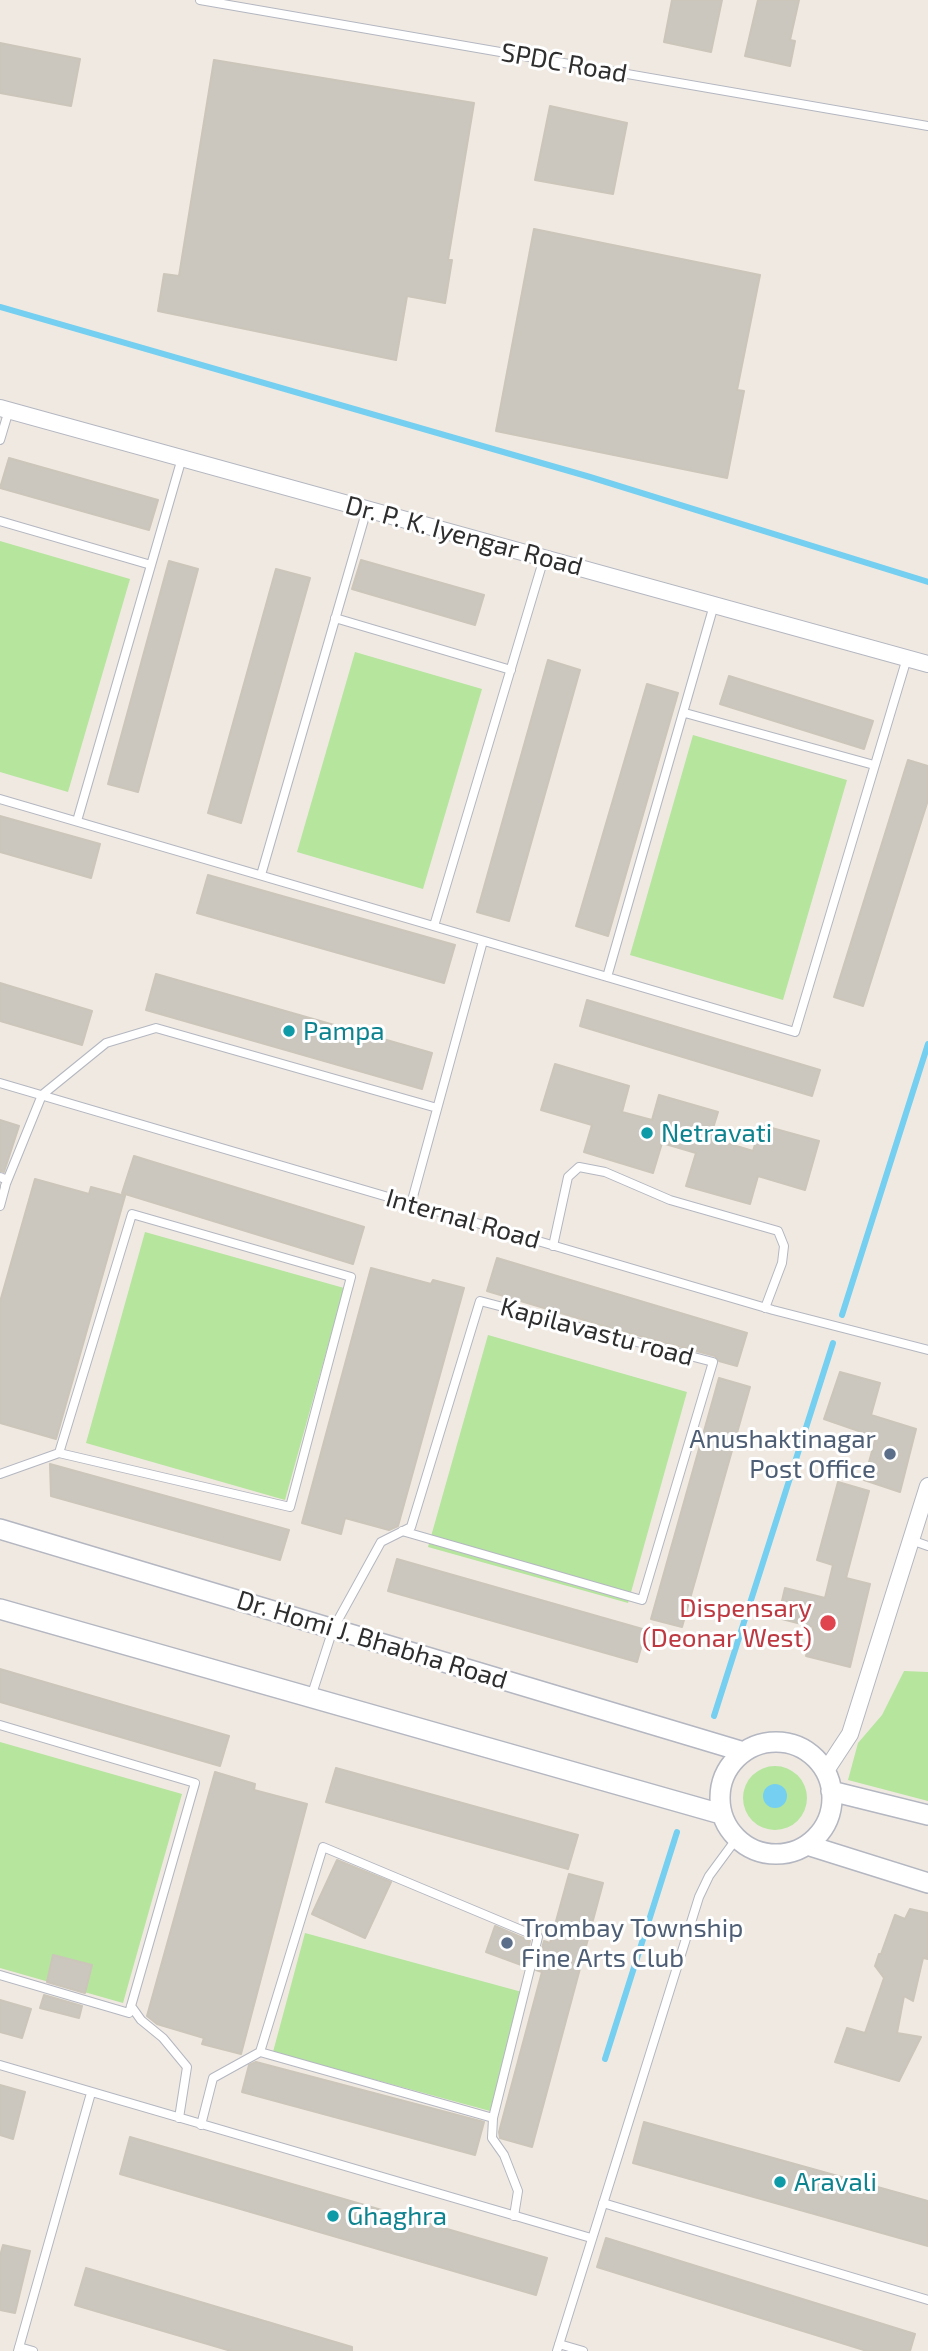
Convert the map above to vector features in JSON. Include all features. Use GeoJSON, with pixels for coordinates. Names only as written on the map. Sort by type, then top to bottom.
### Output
{"type":"FeatureCollection","features":[{"type":"Feature","properties":{"kind":"street","name":"Dr. P. K. Iyengar Road"},"geometry":{"type":"LineString","coordinates":[[4,409],[928,664]]}},
{"type":"Feature","properties":{"kind":"street"},"geometry":{"type":"LineString","coordinates":[[825,1772],[850,1734],[928,1486]]}},
{"type":"Feature","properties":{"kind":"street","name":"Dr. Homi J. Bhabha Road"},"geometry":{"type":"LineString","coordinates":[[0,1529],[744,1752]]}},
{"type":"Feature","properties":{"kind":"street"},"geometry":{"type":"LineString","coordinates":[[0,1609],[721,1814]]}},
{"type":"Feature","properties":{"kind":"street"},"geometry":{"type":"LineString","coordinates":[[779,1742],[797,1746],[813,1756],[825,1772],[831,1791],[830,1811],[822,1830],[807,1845],[789,1853],[771,1854],[752,1849],[737,1838],[721,1814],[720,1793],[724,1777],[732,1763],[744,1752],[761,1744],[779,1742]]}},
{"type":"Feature","properties":{"kind":"street"},"geometry":{"type":"LineString","coordinates":[[831,1791],[928,1815]]}},
{"type":"Feature","properties":{"kind":"street"},"geometry":{"type":"LineString","coordinates":[[807,1845],[928,1883]]}},
{"type":"Feature","properties":{"kind":"lane","name":"SPDC Road"},"geometry":{"type":"LineString","coordinates":[[200,0],[928,125]]}},
{"type":"Feature","properties":{"kind":"lane"},"geometry":{"type":"LineString","coordinates":[[0,440],[4,409]]}},
{"type":"Feature","properties":{"kind":"lane"},"geometry":{"type":"LineString","coordinates":[[77,821],[182,458]]}},
{"type":"Feature","properties":{"kind":"lane"},"geometry":{"type":"LineString","coordinates":[[261,875],[367,509]]}},
{"type":"Feature","properties":{"kind":"lane"},"geometry":{"type":"LineString","coordinates":[[0,521],[151,565]]}},
{"type":"Feature","properties":{"kind":"lane"},"geometry":{"type":"LineString","coordinates":[[434,926],[544,558]]}},
{"type":"Feature","properties":{"kind":"lane"},"geometry":{"type":"LineString","coordinates":[[607,977],[714,605]]}},
{"type":"Feature","properties":{"kind":"lane"},"geometry":{"type":"LineString","coordinates":[[335,618],[511,670]]}},
{"type":"Feature","properties":{"kind":"lane"},"geometry":{"type":"LineString","coordinates":[[0,799],[794,1032],[906,658]]}},
{"type":"Feature","properties":{"kind":"lane"},"geometry":{"type":"LineString","coordinates":[[685,713],[874,765]]}},
{"type":"Feature","properties":{"kind":"lane"},"geometry":{"type":"LineString","coordinates":[[411,1204],[483,940]]}},
{"type":"Feature","properties":{"kind":"lane"},"geometry":{"type":"LineString","coordinates":[[5,1186],[42,1095],[106,1044],[156,1028],[437,1108]]}},
{"type":"Feature","properties":{"kind":"lane","name":"Internal Road"},"geometry":{"type":"LineString","coordinates":[[0,1083],[765,1308],[928,1350]]}},
{"type":"Feature","properties":{"kind":"lane"},"geometry":{"type":"LineString","coordinates":[[553,1246],[568,1177],[579,1167],[605,1172],[670,1200],[778,1231],[784,1246],[782,1263],[765,1308]]}},
{"type":"Feature","properties":{"kind":"lane"},"geometry":{"type":"LineString","coordinates":[[0,1177],[7,1180],[0,1206]]}},
{"type":"Feature","properties":{"kind":"lane"},"geometry":{"type":"LineString","coordinates":[[0,1474],[59,1453],[290,1507],[351,1277],[132,1214],[59,1453]]}},
{"type":"Feature","properties":{"kind":"lane","name":"Kapilavastu road"},"geometry":{"type":"LineString","coordinates":[[311,1698],[333,1629],[381,1542],[402,1531],[411,1527],[480,1301],[713,1362],[642,1600],[402,1531]]}},
{"type":"Feature","properties":{"kind":"lane"},"geometry":{"type":"LineString","coordinates":[[911,1540],[928,1546]]}},
{"type":"Feature","properties":{"kind":"lane"},"geometry":{"type":"LineString","coordinates":[[0,1725],[195,1783],[129,2013],[0,1975]]}},
{"type":"Feature","properties":{"kind":"lane"},"geometry":{"type":"LineString","coordinates":[[583,2351],[558,2348],[699,1896],[709,1876],[737,1838]]}},
{"type":"Feature","properties":{"kind":"lane"},"geometry":{"type":"LineString","coordinates":[[201,2125],[213,2078],[260,2052],[323,1847],[538,1937],[493,2118],[492,2138],[504,2154],[517,2191],[514,2216]]}},
{"type":"Feature","properties":{"kind":"lane"},"geometry":{"type":"LineString","coordinates":[[131,2006],[141,2020],[163,2038],[187,2067],[179,2118]]}},
{"type":"Feature","properties":{"kind":"lane"},"geometry":{"type":"LineString","coordinates":[[260,2052],[493,2118]]}},
{"type":"Feature","properties":{"kind":"lane"},"geometry":{"type":"LineString","coordinates":[[0,2065],[592,2238]]}},
{"type":"Feature","properties":{"kind":"lane"},"geometry":{"type":"LineString","coordinates":[[33,2351],[19,2349],[90,2093]]}},
{"type":"Feature","properties":{"kind":"lane"},"geometry":{"type":"LineString","coordinates":[[603,2203],[928,2300]]}},
{"type":"Feature","properties":{"kind":"green space"},"geometry":{"type":"Polygon","coordinates":[[[0,541],[130,579],[68,792],[0,772],[0,541]]]}},
{"type":"Feature","properties":{"kind":"green space"},"geometry":{"type":"Polygon","coordinates":[[[355,652],[482,689],[423,889],[297,852],[355,652]]]}},
{"type":"Feature","properties":{"kind":"green space"},"geometry":{"type":"Polygon","coordinates":[[[693,735],[847,780],[783,1000],[630,955],[693,735]]]}},
{"type":"Feature","properties":{"kind":"green space"},"geometry":{"type":"Polygon","coordinates":[[[145,1232],[344,1288],[285,1500],[86,1443],[145,1232]]]}},
{"type":"Feature","properties":{"kind":"green space"},"geometry":{"type":"Polygon","coordinates":[[[488,1335],[687,1392],[628,1603],[428,1547],[488,1335]]]}},
{"type":"Feature","properties":{"kind":"green space"},"geometry":{"type":"Polygon","coordinates":[[[904,1671],[928,1672],[928,1801],[848,1780],[858,1743],[882,1715],[904,1671]]]}},
{"type":"Feature","properties":{"kind":"green space"},"geometry":{"type":"Polygon","coordinates":[[[0,1742],[182,1794],[123,2003],[0,1968],[0,1742]]]}},
{"type":"Feature","properties":{"kind":"green space"},"geometry":{"type":"Polygon","coordinates":[[[769,1766],[781,1766],[798,1775],[805,1786],[805,1810],[798,1821],[781,1830],[769,1830],[757,1825],[748,1816],[743,1804],[743,1792],[748,1780],[757,1771],[769,1766]]]}},
{"type":"Feature","properties":{"kind":"green space"},"geometry":{"type":"Polygon","coordinates":[[[305,1933],[522,1992],[490,2111],[273,2052],[305,1933]]]}},
{"type":"Feature","properties":{"kind":"water"},"geometry":{"type":"Polygon","coordinates":[[[775,1784],[786,1791],[787,1796],[780,1807],[775,1808],[764,1801],[763,1796],[770,1785],[775,1784]]]}},
{"type":"Feature","properties":{"kind":"building"},"geometry":{"type":"Polygon","coordinates":[[[672,0],[722,0],[711,52],[664,42],[672,0]]]}},
{"type":"Feature","properties":{"kind":"building"},"geometry":{"type":"Polygon","coordinates":[[[758,0],[799,0],[790,40],[795,41],[790,66],[745,56],[758,0]]]}},
{"type":"Feature","properties":{"kind":"building"},"geometry":{"type":"Polygon","coordinates":[[[0,43],[80,59],[71,106],[0,93],[0,43]]]}},
{"type":"Feature","properties":{"kind":"building"},"geometry":{"type":"Polygon","coordinates":[[[214,60],[474,103],[448,260],[452,260],[445,303],[407,296],[396,360],[158,311],[164,274],[179,276],[214,60]]]}},
{"type":"Feature","properties":{"kind":"building"},"geometry":{"type":"Polygon","coordinates":[[[550,106],[627,123],[613,194],[535,180],[550,106]]]}},
{"type":"Feature","properties":{"kind":"building"},"geometry":{"type":"Polygon","coordinates":[[[534,229],[760,275],[737,390],[744,391],[727,478],[496,431],[534,229]]]}},
{"type":"Feature","properties":{"kind":"building"},"geometry":{"type":"Polygon","coordinates":[[[9,458],[158,500],[149,530],[0,488],[9,458]]]}},
{"type":"Feature","properties":{"kind":"building"},"geometry":{"type":"Polygon","coordinates":[[[361,560],[484,595],[475,625],[352,589],[361,560]]]}},
{"type":"Feature","properties":{"kind":"building"},"geometry":{"type":"Polygon","coordinates":[[[169,561],[198,569],[138,792],[108,784],[169,561]]]}},
{"type":"Feature","properties":{"kind":"building"},"geometry":{"type":"Polygon","coordinates":[[[276,569],[310,578],[241,823],[208,813],[276,569]]]}},
{"type":"Feature","properties":{"kind":"building"},"geometry":{"type":"Polygon","coordinates":[[[548,660],[580,670],[509,921],[477,912],[548,660]]]}},
{"type":"Feature","properties":{"kind":"building"},"geometry":{"type":"Polygon","coordinates":[[[729,676],[873,721],[864,749],[720,704],[729,676]]]}},
{"type":"Feature","properties":{"kind":"building"},"geometry":{"type":"Polygon","coordinates":[[[647,684],[678,693],[608,936],[576,926],[647,684]]]}},
{"type":"Feature","properties":{"kind":"building"},"geometry":{"type":"Polygon","coordinates":[[[908,760],[928,766],[928,800],[863,1006],[834,997],[908,760]]]}},
{"type":"Feature","properties":{"kind":"building"},"geometry":{"type":"Polygon","coordinates":[[[0,816],[100,844],[91,878],[0,852],[0,816]]]}},
{"type":"Feature","properties":{"kind":"building"},"geometry":{"type":"Polygon","coordinates":[[[208,875],[455,945],[444,983],[197,913],[208,875]]]}},
{"type":"Feature","properties":{"kind":"building","name":"Pampa"},"geometry":{"type":"Polygon","coordinates":[[[156,974],[432,1053],[422,1089],[146,1010],[156,974]]]}},
{"type":"Feature","properties":{"kind":"building"},"geometry":{"type":"Polygon","coordinates":[[[0,983],[92,1011],[82,1045],[0,1021],[0,983]]]}},
{"type":"Feature","properties":{"kind":"building"},"geometry":{"type":"Polygon","coordinates":[[[587,1000],[820,1070],[812,1096],[580,1026],[587,1000]]]}},
{"type":"Feature","properties":{"kind":"building","name":"Netravati"},"geometry":{"type":"Polygon","coordinates":[[[555,1064],[629,1086],[622,1112],[652,1120],[659,1095],[718,1112],[710,1138],[753,1151],[761,1125],[819,1141],[805,1190],[758,1176],[750,1204],[686,1186],[696,1153],[662,1143],[653,1173],[584,1152],[592,1125],[541,1110],[555,1064]]]}},
{"type":"Feature","properties":{"kind":"building"},"geometry":{"type":"Polygon","coordinates":[[[0,1120],[19,1126],[4,1172],[0,1171],[0,1120]]]}},
{"type":"Feature","properties":{"kind":"building"},"geometry":{"type":"Polygon","coordinates":[[[134,1156],[364,1227],[353,1264],[122,1193],[134,1156]]]}},
{"type":"Feature","properties":{"kind":"building"},"geometry":{"type":"Polygon","coordinates":[[[35,1179],[89,1194],[91,1187],[125,1196],[56,1439],[0,1423],[0,1302],[35,1179]]]}},
{"type":"Feature","properties":{"kind":"building"},"geometry":{"type":"Polygon","coordinates":[[[497,1258],[747,1333],[737,1366],[719,1361],[715,1356],[487,1291],[497,1258]]]}},
{"type":"Feature","properties":{"kind":"building"},"geometry":{"type":"Polygon","coordinates":[[[371,1268],[431,1284],[433,1280],[464,1288],[398,1526],[389,1530],[345,1518],[341,1534],[302,1523],[371,1268]]]}},
{"type":"Feature","properties":{"kind":"building"},"geometry":{"type":"Polygon","coordinates":[[[840,1372],[880,1383],[871,1415],[916,1429],[900,1492],[864,1480],[876,1437],[824,1419],[840,1372]]]}},
{"type":"Feature","properties":{"kind":"building"},"geometry":{"type":"Polygon","coordinates":[[[719,1378],[750,1387],[682,1627],[651,1619],[719,1378]]]}},
{"type":"Feature","properties":{"kind":"building"},"geometry":{"type":"Polygon","coordinates":[[[50,1464],[289,1530],[280,1560],[51,1496],[50,1464]]]}},
{"type":"Feature","properties":{"kind":"building","name":"Dispensary (Deonar West)"},"geometry":{"type":"Polygon","coordinates":[[[838,1482],[869,1491],[846,1578],[870,1584],[850,1667],[806,1656],[813,1627],[778,1618],[785,1588],[825,1598],[833,1565],[817,1560],[838,1482]]]}},
{"type":"Feature","properties":{"kind":"building"},"geometry":{"type":"Polygon","coordinates":[[[397,1559],[646,1630],[637,1662],[388,1591],[397,1559]]]}},
{"type":"Feature","properties":{"kind":"building"},"geometry":{"type":"Polygon","coordinates":[[[0,1669],[229,1736],[220,1766],[0,1702],[0,1669]]]}},
{"type":"Feature","properties":{"kind":"building"},"geometry":{"type":"Polygon","coordinates":[[[336,1768],[578,1835],[568,1869],[326,1802],[336,1768]]]}},
{"type":"Feature","properties":{"kind":"building"},"geometry":{"type":"Polygon","coordinates":[[[215,1772],[255,1784],[254,1790],[307,1804],[241,2054],[202,2044],[204,2038],[157,2024],[147,2016],[215,1772]]]}},
{"type":"Feature","properties":{"kind":"building"},"geometry":{"type":"Polygon","coordinates":[[[337,1860],[391,1882],[365,1938],[312,1914],[337,1860]]]}},
{"type":"Feature","properties":{"kind":"building"},"geometry":{"type":"Polygon","coordinates":[[[569,1874],[603,1883],[532,2147],[500,2138],[499,2132],[542,1972],[536,1970],[544,1941],[550,1943],[569,1874]]]}},
{"type":"Feature","properties":{"kind":"building"},"geometry":{"type":"Polygon","coordinates":[[[910,1909],[928,1913],[928,1959],[923,1958],[913,2001],[904,1996],[897,2033],[921,2037],[899,2081],[835,2062],[847,2028],[865,2033],[884,1978],[875,1966],[879,1954],[895,1915],[905,1919],[910,1909]]]}},
{"type":"Feature","properties":{"kind":"building","name":"Trombay Township Fine Arts Club"},"geometry":{"type":"Polygon","coordinates":[[[495,1926],[530,1941],[524,1966],[486,1952],[495,1926]]]}},
{"type":"Feature","properties":{"kind":"building"},"geometry":{"type":"Polygon","coordinates":[[[53,1955],[92,1965],[85,1993],[47,1982],[53,1955]]]}},
{"type":"Feature","properties":{"kind":"building"},"geometry":{"type":"Polygon","coordinates":[[[44,1995],[82,2006],[79,2018],[40,2008],[44,1995]]]}},
{"type":"Feature","properties":{"kind":"building"},"geometry":{"type":"Polygon","coordinates":[[[0,2000],[31,2009],[22,2038],[0,2032],[0,2000]]]}},
{"type":"Feature","properties":{"kind":"building"},"geometry":{"type":"Polygon","coordinates":[[[256,2062],[484,2122],[475,2155],[242,2092],[249,2065],[256,2062]]]}},
{"type":"Feature","properties":{"kind":"building"},"geometry":{"type":"Polygon","coordinates":[[[0,2085],[25,2092],[13,2139],[0,2135],[0,2085]]]}},
{"type":"Feature","properties":{"kind":"building","name":"Aravali"},"geometry":{"type":"Polygon","coordinates":[[[644,2122],[928,2201],[928,2246],[633,2163],[644,2122]]]}},
{"type":"Feature","properties":{"kind":"building","name":"Ghaghra"},"geometry":{"type":"Polygon","coordinates":[[[130,2137],[547,2258],[536,2295],[120,2174],[130,2137]]]}},
{"type":"Feature","properties":{"kind":"building"},"geometry":{"type":"Polygon","coordinates":[[[606,2238],[915,2334],[910,2351],[867,2351],[597,2267],[606,2238]]]}},
{"type":"Feature","properties":{"kind":"building"},"geometry":{"type":"Polygon","coordinates":[[[3,2245],[30,2251],[15,2313],[0,2310],[0,2256],[3,2245]]]}},
{"type":"Feature","properties":{"kind":"building"},"geometry":{"type":"Polygon","coordinates":[[[86,2268],[352,2347],[352,2351],[231,2351],[75,2305],[86,2268]]]}},
{"type":"Feature","properties":{"kind":"waterway"},"geometry":{"type":"LineString","coordinates":[[0,307],[590,477],[928,582]]}},
{"type":"Feature","properties":{"kind":"waterway"},"geometry":{"type":"LineString","coordinates":[[842,1315],[928,1044]]}},
{"type":"Feature","properties":{"kind":"waterway"},"geometry":{"type":"LineString","coordinates":[[714,1716],[833,1343]]}},
{"type":"Feature","properties":{"kind":"waterway"},"geometry":{"type":"LineString","coordinates":[[605,2059],[677,1832]]}},
{"type":"Feature","properties":{"kind":"place","name":"Pampa"},"geometry":{"type":"Point","coordinates":[289,1031]}},
{"type":"Feature","properties":{"kind":"place","name":"Netravati"},"geometry":{"type":"Point","coordinates":[647,1133]}},
{"type":"Feature","properties":{"kind":"place","name":"Anushaktinagar Post Office"},"geometry":{"type":"Point","coordinates":[890,1454]}},
{"type":"Feature","properties":{"kind":"place","name":"Dispensary (Deonar West)"},"geometry":{"type":"Point","coordinates":[828,1623]}},
{"type":"Feature","properties":{"kind":"place","name":"Trombay Township Fine Arts Club"},"geometry":{"type":"Point","coordinates":[507,1943]}},
{"type":"Feature","properties":{"kind":"place","name":"Aravali"},"geometry":{"type":"Point","coordinates":[780,2182]}},
{"type":"Feature","properties":{"kind":"place","name":"Ghaghra"},"geometry":{"type":"Point","coordinates":[333,2216]}}]}
